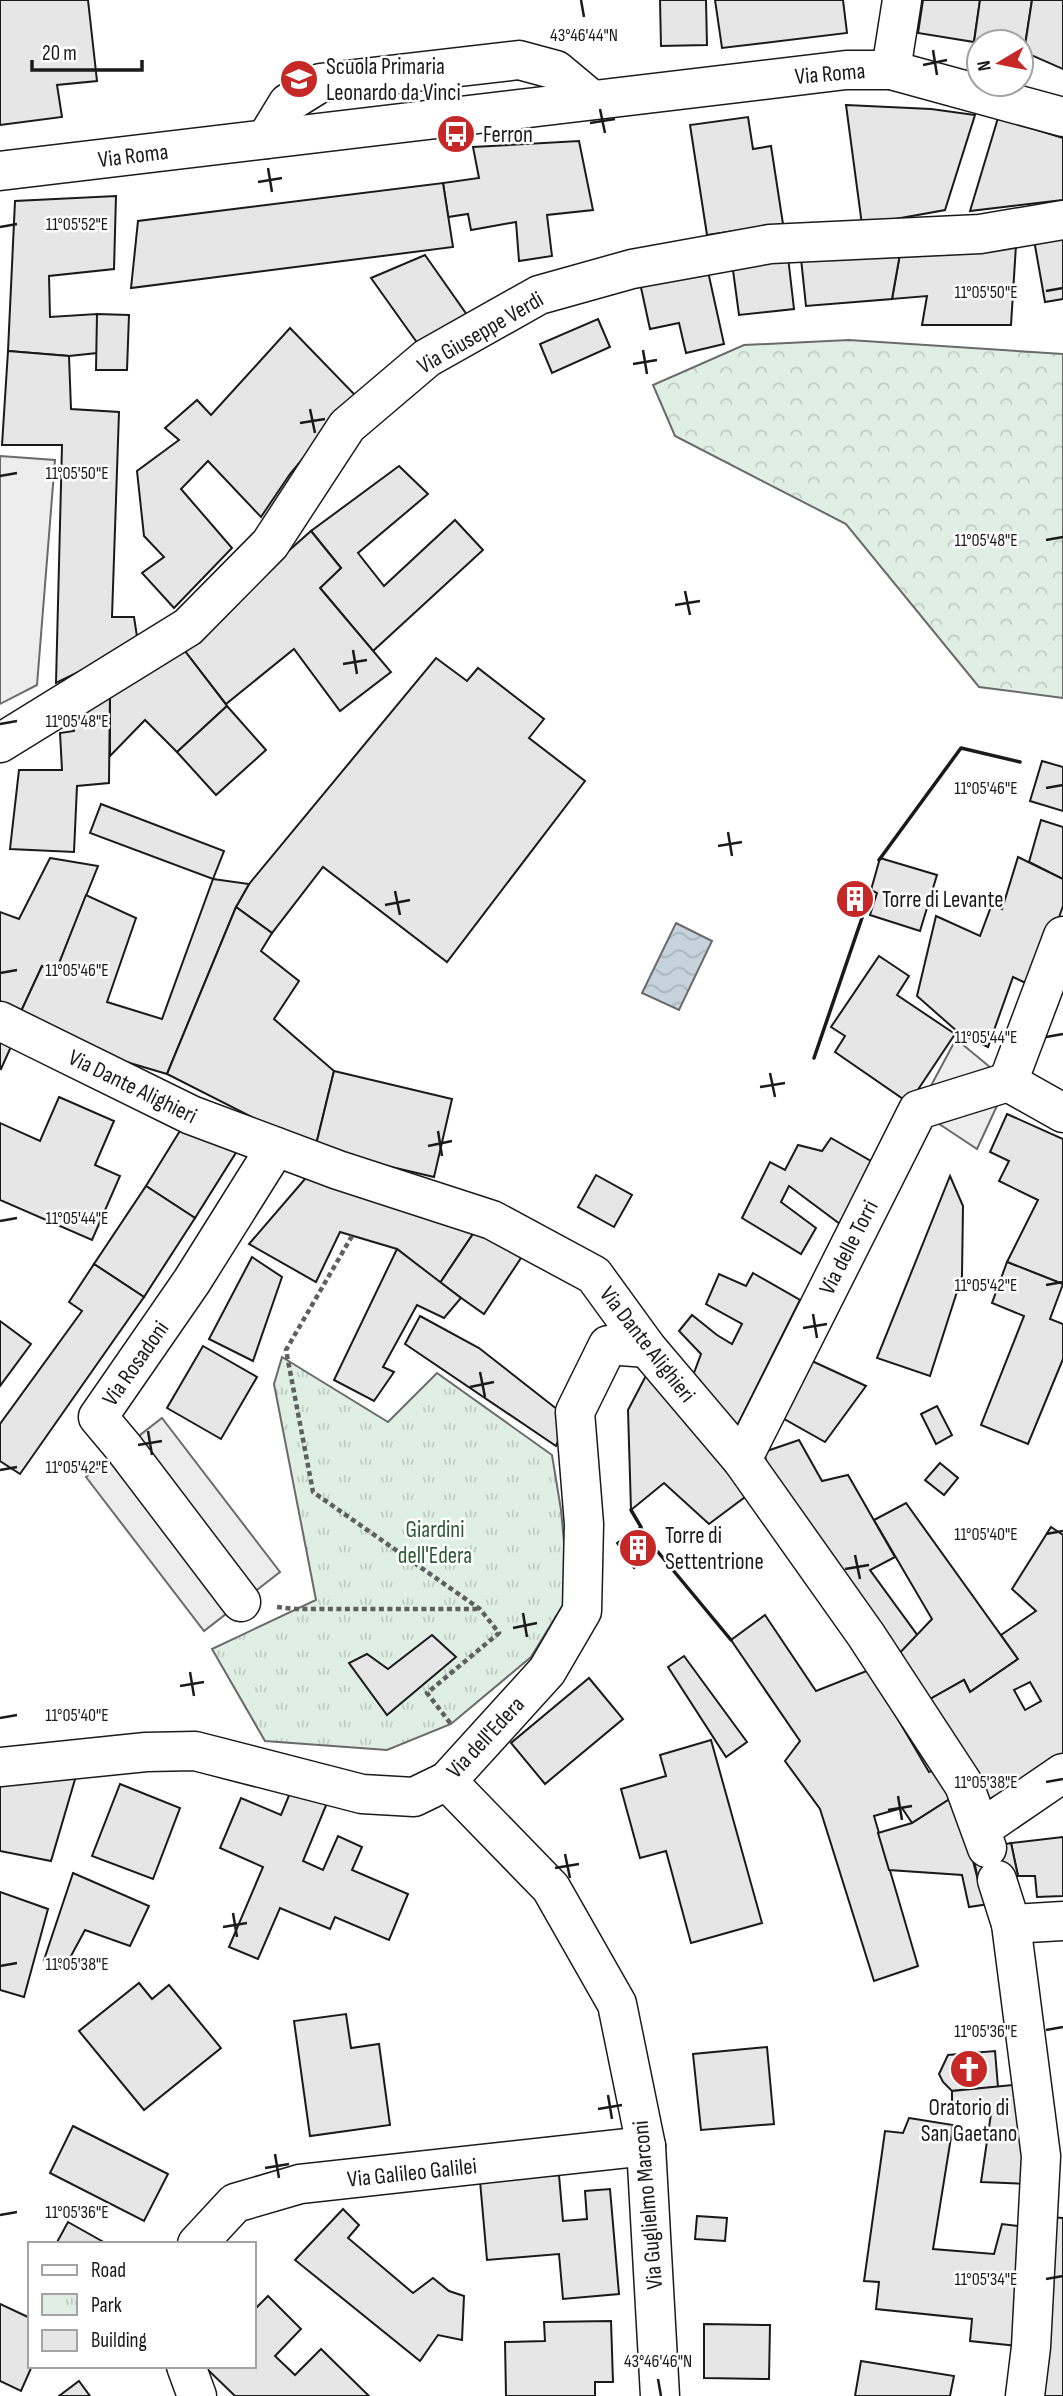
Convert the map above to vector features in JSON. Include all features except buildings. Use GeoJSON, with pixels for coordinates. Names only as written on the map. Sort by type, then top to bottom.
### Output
{"type":"FeatureCollection","features":[{"type":"Feature","properties":{"kind":"street"},"geometry":{"type":"LineString","coordinates":[[891,70],[902,0]]}},
{"type":"Feature","properties":{"kind":"street"},"geometry":{"type":"LineString","coordinates":[[266,139],[288,103],[320,83],[519,60],[556,70],[592,100]]}},
{"type":"Feature","properties":{"kind":"street","name":"Via Roma"},"geometry":{"type":"LineString","coordinates":[[0,172],[846,70],[891,70],[1063,117]]}},
{"type":"Feature","properties":{"kind":"street","name":"Via Giuseppe Verdi"},"geometry":{"type":"LineString","coordinates":[[0,743],[188,627],[270,544],[347,426],[427,358],[539,296],[632,269],[770,244],[980,234],[1063,220]]}},
{"type":"Feature","properties":{"kind":"street"},"geometry":{"type":"LineString","coordinates":[[1063,936],[1008,1082],[1063,1113]]}},
{"type":"Feature","properties":{"kind":"street","name":"Via Dante Alighieri"},"geometry":{"type":"LineString","coordinates":[[0,1021],[191,1115],[338,1170],[492,1220],[594,1275],[646,1348],[742,1460],[866,1635],[964,1785],[1011,1924],[1052,2160],[1025,2396]]}},
{"type":"Feature","properties":{"kind":"street","name":"Via delle Torri"},"geometry":{"type":"LineString","coordinates":[[742,1460],[918,1110],[1008,1082]]}},
{"type":"Feature","properties":{"kind":"street","name":"Via Rosadoni"},"geometry":{"type":"LineString","coordinates":[[241,1602],[98,1417],[192,1281],[276,1147]]}},
{"type":"Feature","properties":{"kind":"street","name":"Via dell'Edera"},"geometry":{"type":"LineString","coordinates":[[0,1767],[146,1752],[195,1751],[362,1794],[414,1797],[447,1781],[547,1671],[582,1611],[584,1524],[575,1412],[608,1345],[646,1348]]}},
{"type":"Feature","properties":{"kind":"street"},"geometry":{"type":"LineString","coordinates":[[988,1853],[1063,1773]]}},
{"type":"Feature","properties":{"kind":"street","name":"Via Guglielmo Marconi"},"geometry":{"type":"LineString","coordinates":[[447,1781],[551,1888],[617,2004],[646,2146],[660,2396]]}},
{"type":"Feature","properties":{"kind":"street"},"geometry":{"type":"LineString","coordinates":[[1011,1924],[1063,1921]]}},
{"type":"Feature","properties":{"kind":"street","name":"Via Galileo Galilei"},"geometry":{"type":"LineString","coordinates":[[199,2242],[235,2203],[300,2184],[646,2146]]}},
{"type":"Feature","properties":{"kind":"street"},"geometry":{"type":"LineString","coordinates":[[187,2368],[197,2396]]}},
{"type":"Feature","properties":{"kind":"path"},"geometry":{"type":"LineString","coordinates":[[352,1236],[286,1350],[313,1492],[480,1609],[499,1633],[426,1693],[451,1724],[447,1781]]}},
{"type":"Feature","properties":{"kind":"path"},"geometry":{"type":"LineString","coordinates":[[241,1602],[296,1609],[480,1609]]}},
{"type":"Feature","properties":{"kind":"green space"},"geometry":{"type":"Polygon","coordinates":[[[849,340],[1063,354],[1063,698],[979,687],[846,524],[675,436],[653,385],[744,345],[849,340]]]}},
{"type":"Feature","properties":{"kind":"green space","name":"Giardini dell'Edera"},"geometry":{"type":"Polygon","coordinates":[[[282,1357],[388,1422],[437,1373],[552,1455],[561,1510],[569,1595],[531,1657],[451,1724],[387,1750],[265,1741],[212,1649],[316,1600],[274,1384],[282,1357]]]}},
{"type":"Feature","properties":{"kind":"shaded area"},"geometry":{"type":"Polygon","coordinates":[[[0,456],[55,460],[37,685],[0,704],[0,456]]]}},
{"type":"Feature","properties":{"kind":"shaded area"},"geometry":{"type":"Polygon","coordinates":[[[956,1039],[1008,1082],[977,1149],[918,1110],[956,1039]]]}},
{"type":"Feature","properties":{"kind":"shaded area"},"geometry":{"type":"Polygon","coordinates":[[[162,1418],[280,1572],[204,1631],[86,1477],[162,1418]]]}},
{"type":"Feature","properties":{"kind":"water"},"geometry":{"type":"Polygon","coordinates":[[[676,923],[712,941],[679,1010],[642,993],[676,923]]]}},
{"type":"Feature","properties":{"kind":"wall"},"geometry":{"type":"LineString","coordinates":[[879,860],[961,748],[1020,762]]}},
{"type":"Feature","properties":{"kind":"wall"},"geometry":{"type":"LineString","coordinates":[[814,1058],[863,915]]}},
{"type":"Feature","properties":{"kind":"wall"},"geometry":{"type":"LineString","coordinates":[[631,1510],[641,1527]]}},
{"type":"Feature","properties":{"kind":"wall"},"geometry":{"type":"LineString","coordinates":[[658,1552],[731,1640]]}},
{"type":"Feature","properties":{"kind":"place","name":"Scuola Primaria Leonardo da Vinci"},"geometry":{"type":"Point","coordinates":[299,79]}},
{"type":"Feature","properties":{"kind":"place","name":"Ferron"},"geometry":{"type":"Point","coordinates":[456,134]}},
{"type":"Feature","properties":{"kind":"place","name":"Torre di Levante"},"geometry":{"type":"Point","coordinates":[855,899]}},
{"type":"Feature","properties":{"kind":"place","name":"Torre di Settentrione"},"geometry":{"type":"Point","coordinates":[638,1548]}},
{"type":"Feature","properties":{"kind":"place","name":"Oratorio di San Gaetano"},"geometry":{"type":"Point","coordinates":[969,2069]}}]}
